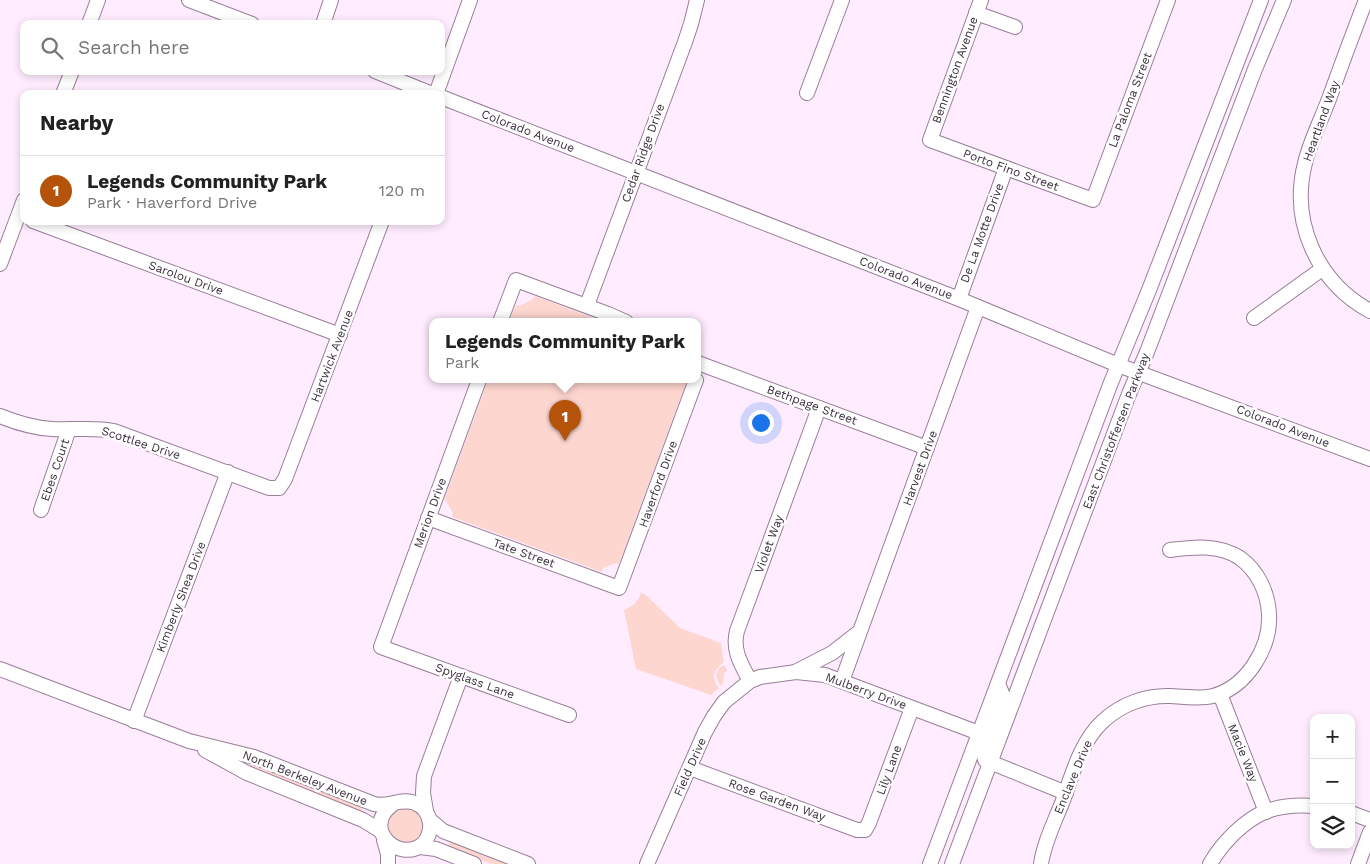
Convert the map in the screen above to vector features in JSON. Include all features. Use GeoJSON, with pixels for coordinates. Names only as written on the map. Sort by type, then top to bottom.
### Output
{"type":"FeatureCollection","features":[{"type":"Feature","properties":{"kind":"street"},"geometry":{"type":"LineString","coordinates":[[90,20],[98,0]]}},
{"type":"Feature","properties":{"kind":"street"},"geometry":{"type":"LineString","coordinates":[[189,0],[242,20]]}},
{"type":"Feature","properties":{"kind":"street"},"geometry":{"type":"LineString","coordinates":[[324,20],[331,0]]}},
{"type":"Feature","properties":{"kind":"street"},"geometry":{"type":"LineString","coordinates":[[445,69],[470,0]]}},
{"type":"Feature","properties":{"kind":"street","name":"Cedar Ridge Drive"},"geometry":{"type":"LineString","coordinates":[[587,305],[692,24],[696,0]]}},
{"type":"Feature","properties":{"kind":"street"},"geometry":{"type":"LineString","coordinates":[[807,93],[842,0]]}},
{"type":"Feature","properties":{"kind":"street","name":"La Paloma Street"},"geometry":{"type":"LineString","coordinates":[[1093,200],[1168,0]]}},
{"type":"Feature","properties":{"kind":"street","name":"East Christoffersen Parkway"},"geometry":{"type":"LineString","coordinates":[[930,864],[1118,365],[1261,0]]}},
{"type":"Feature","properties":{"kind":"street","name":"East Christoffersen Parkway"},"geometry":{"type":"LineString","coordinates":[[952,864],[1138,373],[1255,69],[1284,0]]}},
{"type":"Feature","properties":{"kind":"street","name":"Heartland Way"},"geometry":{"type":"LineString","coordinates":[[1366,0],[1305,162],[1302,177],[1301,206],[1304,229],[1322,269],[1350,299],[1370,311]]}},
{"type":"Feature","properties":{"kind":"street"},"geometry":{"type":"LineString","coordinates":[[978,6],[1015,27]]}},
{"type":"Feature","properties":{"kind":"street","name":"Bennington Avenue"},"geometry":{"type":"LineString","coordinates":[[930,140],[978,6]]}},
{"type":"Feature","properties":{"kind":"street"},"geometry":{"type":"LineString","coordinates":[[65,90],[70,75]]}},
{"type":"Feature","properties":{"kind":"street"},"geometry":{"type":"LineString","coordinates":[[384,75],[422,90]]}},
{"type":"Feature","properties":{"kind":"street"},"geometry":{"type":"LineString","coordinates":[[437,90],[443,75]]}},
{"type":"Feature","properties":{"kind":"street","name":"Colorado Avenue"},"geometry":{"type":"LineString","coordinates":[[445,99],[959,299],[1138,373],[1370,459]]}},
{"type":"Feature","properties":{"kind":"street","name":"Porto Fino Street"},"geometry":{"type":"LineString","coordinates":[[930,140],[1093,200]]}},
{"type":"Feature","properties":{"kind":"street","name":"De La Motte Drive"},"geometry":{"type":"LineString","coordinates":[[959,299],[1006,168]]}},
{"type":"Feature","properties":{"kind":"street"},"geometry":{"type":"LineString","coordinates":[[0,264],[20,219]]}},
{"type":"Feature","properties":{"kind":"street","name":"Sarolou Drive"},"geometry":{"type":"LineString","coordinates":[[44,225],[340,335]]}},
{"type":"Feature","properties":{"kind":"street","name":"Hartwick Avenue"},"geometry":{"type":"LineString","coordinates":[[279,488],[285,479],[381,225]]}},
{"type":"Feature","properties":{"kind":"street"},"geometry":{"type":"LineString","coordinates":[[1254,318],[1322,269]]}},
{"type":"Feature","properties":{"kind":"street"},"geometry":{"type":"LineString","coordinates":[[502,318],[516,280],[587,305],[617,318]]}},
{"type":"Feature","properties":{"kind":"street","name":"Harvest Drive"},"geometry":{"type":"LineString","coordinates":[[842,681],[978,307]]}},
{"type":"Feature","properties":{"kind":"street","name":"Bethpage Street"},"geometry":{"type":"LineString","coordinates":[[701,369],[819,408],[927,448]]}},
{"type":"Feature","properties":{"kind":"street","name":"Merion Drive"},"geometry":{"type":"LineString","coordinates":[[381,646],[478,383]]}},
{"type":"Feature","properties":{"kind":"street","name":"Haverford Drive"},"geometry":{"type":"LineString","coordinates":[[619,588],[695,383]]}},
{"type":"Feature","properties":{"kind":"street","name":"Violet Way"},"geometry":{"type":"LineString","coordinates":[[750,681],[735,650],[734,641],[819,408]]}},
{"type":"Feature","properties":{"kind":"street","name":"Scottlee Drive"},"geometry":{"type":"LineString","coordinates":[[0,416],[34,427],[94,428],[114,431],[269,488],[279,488]]}},
{"type":"Feature","properties":{"kind":"street","name":"Ebes Court"},"geometry":{"type":"LineString","coordinates":[[41,510],[69,429]]}},
{"type":"Feature","properties":{"kind":"street","name":"Kimberly Shea Drive"},"geometry":{"type":"LineString","coordinates":[[134,721],[228,472]]}},
{"type":"Feature","properties":{"kind":"street","name":"Tate Street"},"geometry":{"type":"LineString","coordinates":[[428,518],[619,588]]}},
{"type":"Feature","properties":{"kind":"street","name":"Enclave Drive"},"geometry":{"type":"LineString","coordinates":[[1041,864],[1047,838],[1066,792],[1088,740],[1098,726],[1117,710],[1130,703],[1151,697],[1200,697],[1220,694],[1233,686],[1246,674],[1262,651],[1269,621],[1266,598],[1264,589],[1256,574],[1247,564],[1227,552],[1210,548],[1170,550]]}},
{"type":"Feature","properties":{"kind":"street"},"geometry":{"type":"LineString","coordinates":[[796,672],[832,653],[861,630]]}},
{"type":"Feature","properties":{"kind":"street","name":"Spyglass Lane"},"geometry":{"type":"LineString","coordinates":[[381,646],[569,715]]}},
{"type":"Feature","properties":{"kind":"street","name":"North Berkeley Avenue"},"geometry":{"type":"LineString","coordinates":[[0,669],[189,741],[254,757],[374,804],[396,803]]}},
{"type":"Feature","properties":{"kind":"street","name":"Mulberry Drive"},"geometry":{"type":"LineString","coordinates":[[750,681],[780,673],[814,673],[842,681],[979,733]]}},
{"type":"Feature","properties":{"kind":"street"},"geometry":{"type":"LineString","coordinates":[[396,864],[424,843],[430,832],[423,787],[424,776],[461,676]]}},
{"type":"Feature","properties":{"kind":"street","name":"Field Drive"},"geometry":{"type":"LineString","coordinates":[[647,864],[714,716],[724,702],[750,681]]}},
{"type":"Feature","properties":{"kind":"street"},"geometry":{"type":"LineString","coordinates":[[998,684],[1002,693],[1001,701],[983,754],[985,760],[1066,792]]}},
{"type":"Feature","properties":{"kind":"street","name":"Macie Way"},"geometry":{"type":"LineString","coordinates":[[1220,694],[1266,812]]}},
{"type":"Feature","properties":{"kind":"street","name":"Lily Lane"},"geometry":{"type":"LineString","coordinates":[[865,830],[869,824],[912,708]]}},
{"type":"Feature","properties":{"kind":"street","name":"North Berkeley Avenue"},"geometry":{"type":"LineString","coordinates":[[189,741],[247,773],[363,820],[383,836]]}},
{"type":"Feature","properties":{"kind":"street","name":"Rose Garden Way"},"geometry":{"type":"LineString","coordinates":[[690,768],[857,830],[865,830]]}},
{"type":"Feature","properties":{"kind":"street"},"geometry":{"type":"LineString","coordinates":[[388,864],[382,816],[414,789],[424,776]]}},
{"type":"Feature","properties":{"kind":"street"},"geometry":{"type":"LineString","coordinates":[[396,803],[414,802],[444,831],[528,864]]}},
{"type":"Feature","properties":{"kind":"street"},"geometry":{"type":"LineString","coordinates":[[1210,864],[1217,852],[1237,831],[1252,820],[1266,812],[1290,807],[1310,806]]}},
{"type":"Feature","properties":{"kind":"street"},"geometry":{"type":"LineString","coordinates":[[1355,814],[1370,820]]}},
{"type":"Feature","properties":{"kind":"street"},"geometry":{"type":"LineString","coordinates":[[1358,864],[1370,832]]}},
{"type":"Feature","properties":{"kind":"street"},"geometry":{"type":"LineString","coordinates":[[383,836],[396,850],[436,849],[474,864]]}},
{"type":"Feature","properties":{"kind":"shaded area"},"geometry":{"type":"Polygon","coordinates":[[[535,296],[591,317],[511,318],[516,305],[519,306],[535,296]]]}},
{"type":"Feature","properties":{"kind":"shaded area"},"geometry":{"type":"Polygon","coordinates":[[[487,383],[686,383],[619,564],[616,563],[603,568],[602,572],[452,517],[453,514],[444,500],[487,383]]]}},
{"type":"Feature","properties":{"kind":"shaded area"},"geometry":{"type":"Polygon","coordinates":[[[641,592],[680,628],[721,643],[724,662],[714,674],[719,688],[711,695],[636,669],[624,610],[635,603],[641,592]]]}},
{"type":"Feature","properties":{"kind":"shaded area"},"geometry":{"type":"Polygon","coordinates":[[[724,665],[727,670],[724,674],[723,683],[720,686],[716,675],[719,668],[724,665]]]}},
{"type":"Feature","properties":{"kind":"shaded area"},"geometry":{"type":"Polygon","coordinates":[[[253,761],[363,805],[361,812],[250,768],[253,761]]]}},
{"type":"Feature","properties":{"kind":"shaded area"},"geometry":{"type":"Polygon","coordinates":[[[402,806],[421,812],[425,832],[411,845],[389,837],[387,821],[389,815],[402,806]]]}},
{"type":"Feature","properties":{"kind":"shaded area"},"geometry":{"type":"Polygon","coordinates":[[[451,840],[512,864],[491,864],[448,847],[451,840]]]}},
{"type":"Feature","properties":{"kind":"place","name":"Legends Community Park"},"geometry":{"type":"Point","coordinates":[565,441]}}]}
